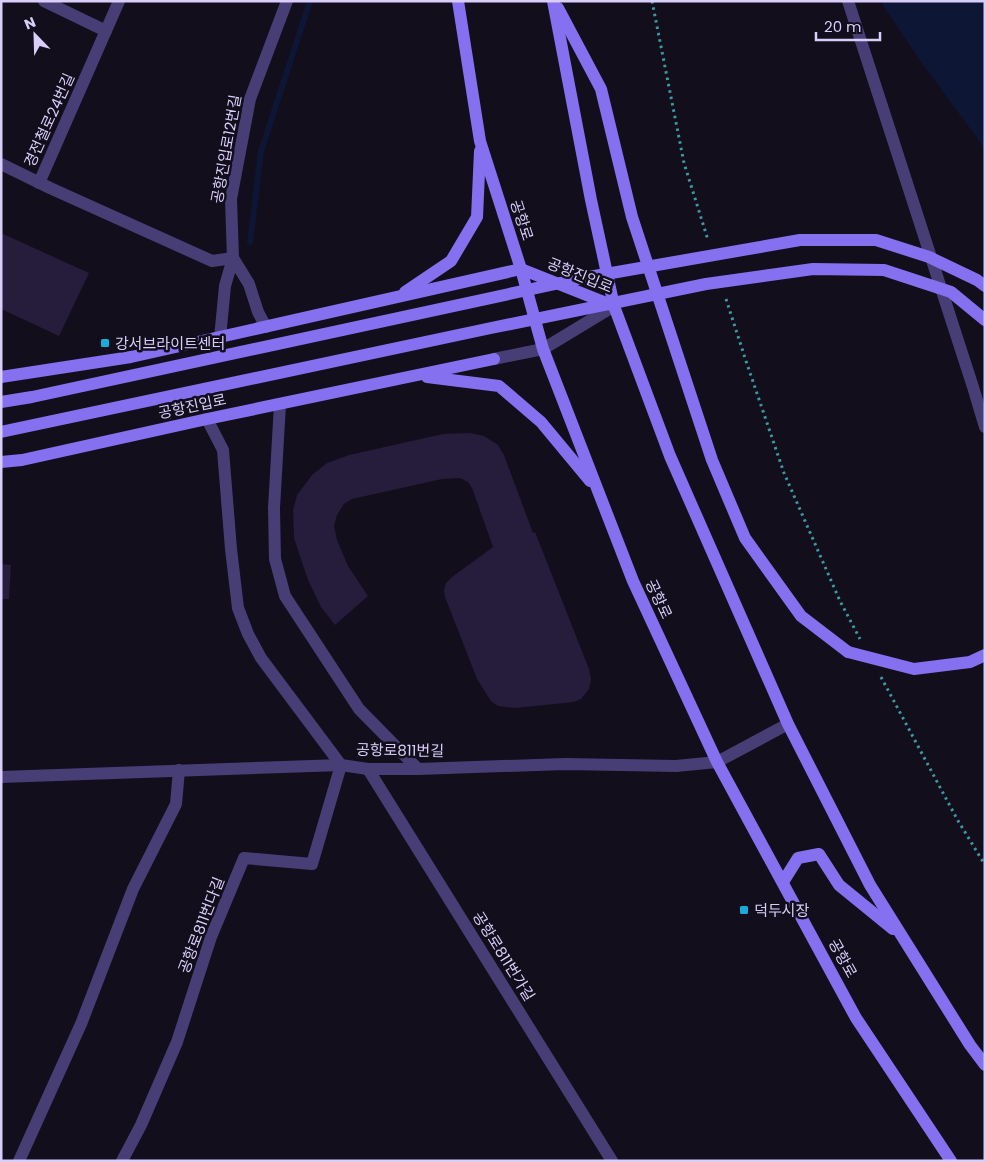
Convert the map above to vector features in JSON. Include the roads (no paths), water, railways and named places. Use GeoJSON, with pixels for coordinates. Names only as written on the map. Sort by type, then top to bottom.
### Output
{"type":"FeatureCollection","features":[{"type":"Feature","properties":{"kind":"main road","name":"공항로"},"geometry":{"type":"LineString","coordinates":[[458,1],[480,141],[543,348],[633,581],[718,762],[856,1018],[950,1161]]}},
{"type":"Feature","properties":{"kind":"main road"},"geometry":{"type":"LineString","coordinates":[[554,1],[601,89],[632,217],[712,460],[745,538],[801,616],[848,652],[914,669],[970,662],[985,655]]}},
{"type":"Feature","properties":{"kind":"main road"},"geometry":{"type":"LineString","coordinates":[[554,1],[614,306],[670,456],[788,724],[870,885],[970,1045],[985,1065]]}},
{"type":"Feature","properties":{"kind":"main road"},"geometry":{"type":"LineString","coordinates":[[398,297],[451,261],[476,217],[480,141]]}},
{"type":"Feature","properties":{"kind":"main road"},"geometry":{"type":"LineString","coordinates":[[1,402],[32,397],[582,278],[800,240],[876,240],[930,257],[977,280],[985,286]]}},
{"type":"Feature","properties":{"kind":"main road"},"geometry":{"type":"LineString","coordinates":[[1,432],[706,284],[813,268],[884,270],[951,292],[985,320]]}},
{"type":"Feature","properties":{"kind":"main road"},"geometry":{"type":"LineString","coordinates":[[1,377],[131,357],[520,269]]}},
{"type":"Feature","properties":{"kind":"main road","name":"공항진입로"},"geometry":{"type":"LineString","coordinates":[[520,269],[614,306]]}},
{"type":"Feature","properties":{"kind":"main road","name":"공항진입로"},"geometry":{"type":"LineString","coordinates":[[1,462],[22,460],[494,359]]}},
{"type":"Feature","properties":{"kind":"main road"},"geometry":{"type":"LineString","coordinates":[[417,375],[499,386],[541,422],[597,489]]}},
{"type":"Feature","properties":{"kind":"main road"},"geometry":{"type":"LineString","coordinates":[[783,882],[798,858],[819,854],[839,885],[901,935]]}},
{"type":"Feature","properties":{"kind":"street"},"geometry":{"type":"LineString","coordinates":[[44,1],[106,31]]}},
{"type":"Feature","properties":{"kind":"street","name":"경전철로24번길"},"geometry":{"type":"LineString","coordinates":[[1,164],[39,183],[119,1]]}},
{"type":"Feature","properties":{"kind":"street","name":"공항진입로12번길"},"geometry":{"type":"LineString","coordinates":[[220,338],[225,286],[233,258],[231,199],[250,99],[287,1]]}},
{"type":"Feature","properties":{"kind":"street"},"geometry":{"type":"LineString","coordinates":[[848,1],[985,427]]}},
{"type":"Feature","properties":{"kind":"street"},"geometry":{"type":"LineString","coordinates":[[39,183],[212,260],[233,258],[250,284],[258,312],[266,327]]}},
{"type":"Feature","properties":{"kind":"street","name":"공항진입로"},"geometry":{"type":"LineString","coordinates":[[494,359],[543,348],[614,306]]}},
{"type":"Feature","properties":{"kind":"street"},"geometry":{"type":"LineString","coordinates":[[280,404],[274,508],[275,560],[284,596],[359,708],[418,769]]}},
{"type":"Feature","properties":{"kind":"street"},"geometry":{"type":"LineString","coordinates":[[207,419],[223,450],[238,608],[248,634],[261,658],[341,765]]}},
{"type":"Feature","properties":{"kind":"street","name":"공항로811번길"},"geometry":{"type":"LineString","coordinates":[[1,777],[341,765],[368,768],[418,769],[565,764],[676,766],[718,762],[788,724]]}},
{"type":"Feature","properties":{"kind":"street","name":"공항로811번다길"},"geometry":{"type":"LineString","coordinates":[[122,1161],[142,1125],[177,1042],[211,936],[244,858],[312,864],[341,765]]}},
{"type":"Feature","properties":{"kind":"street","name":"공항로811번가길"},"geometry":{"type":"LineString","coordinates":[[368,768],[612,1161]]}},
{"type":"Feature","properties":{"kind":"street"},"geometry":{"type":"LineString","coordinates":[[19,1161],[81,1024],[133,889],[176,804],[179,770]]}},
{"type":"Feature","properties":{"kind":"water"},"geometry":{"type":"Polygon","coordinates":[[[882,1],[985,1],[985,150],[921,62],[884,7],[882,1]]]}},
{"type":"Feature","properties":{"kind":"waterway"},"geometry":{"type":"LineString","coordinates":[[250,242],[261,151],[310,1]]}},
{"type":"Feature","properties":{"kind":"place","name":"강서브라이트센터"},"geometry":{"type":"Point","coordinates":[105,343]}},
{"type":"Feature","properties":{"kind":"place","name":"덕두시장"},"geometry":{"type":"Point","coordinates":[744,910]}}]}
